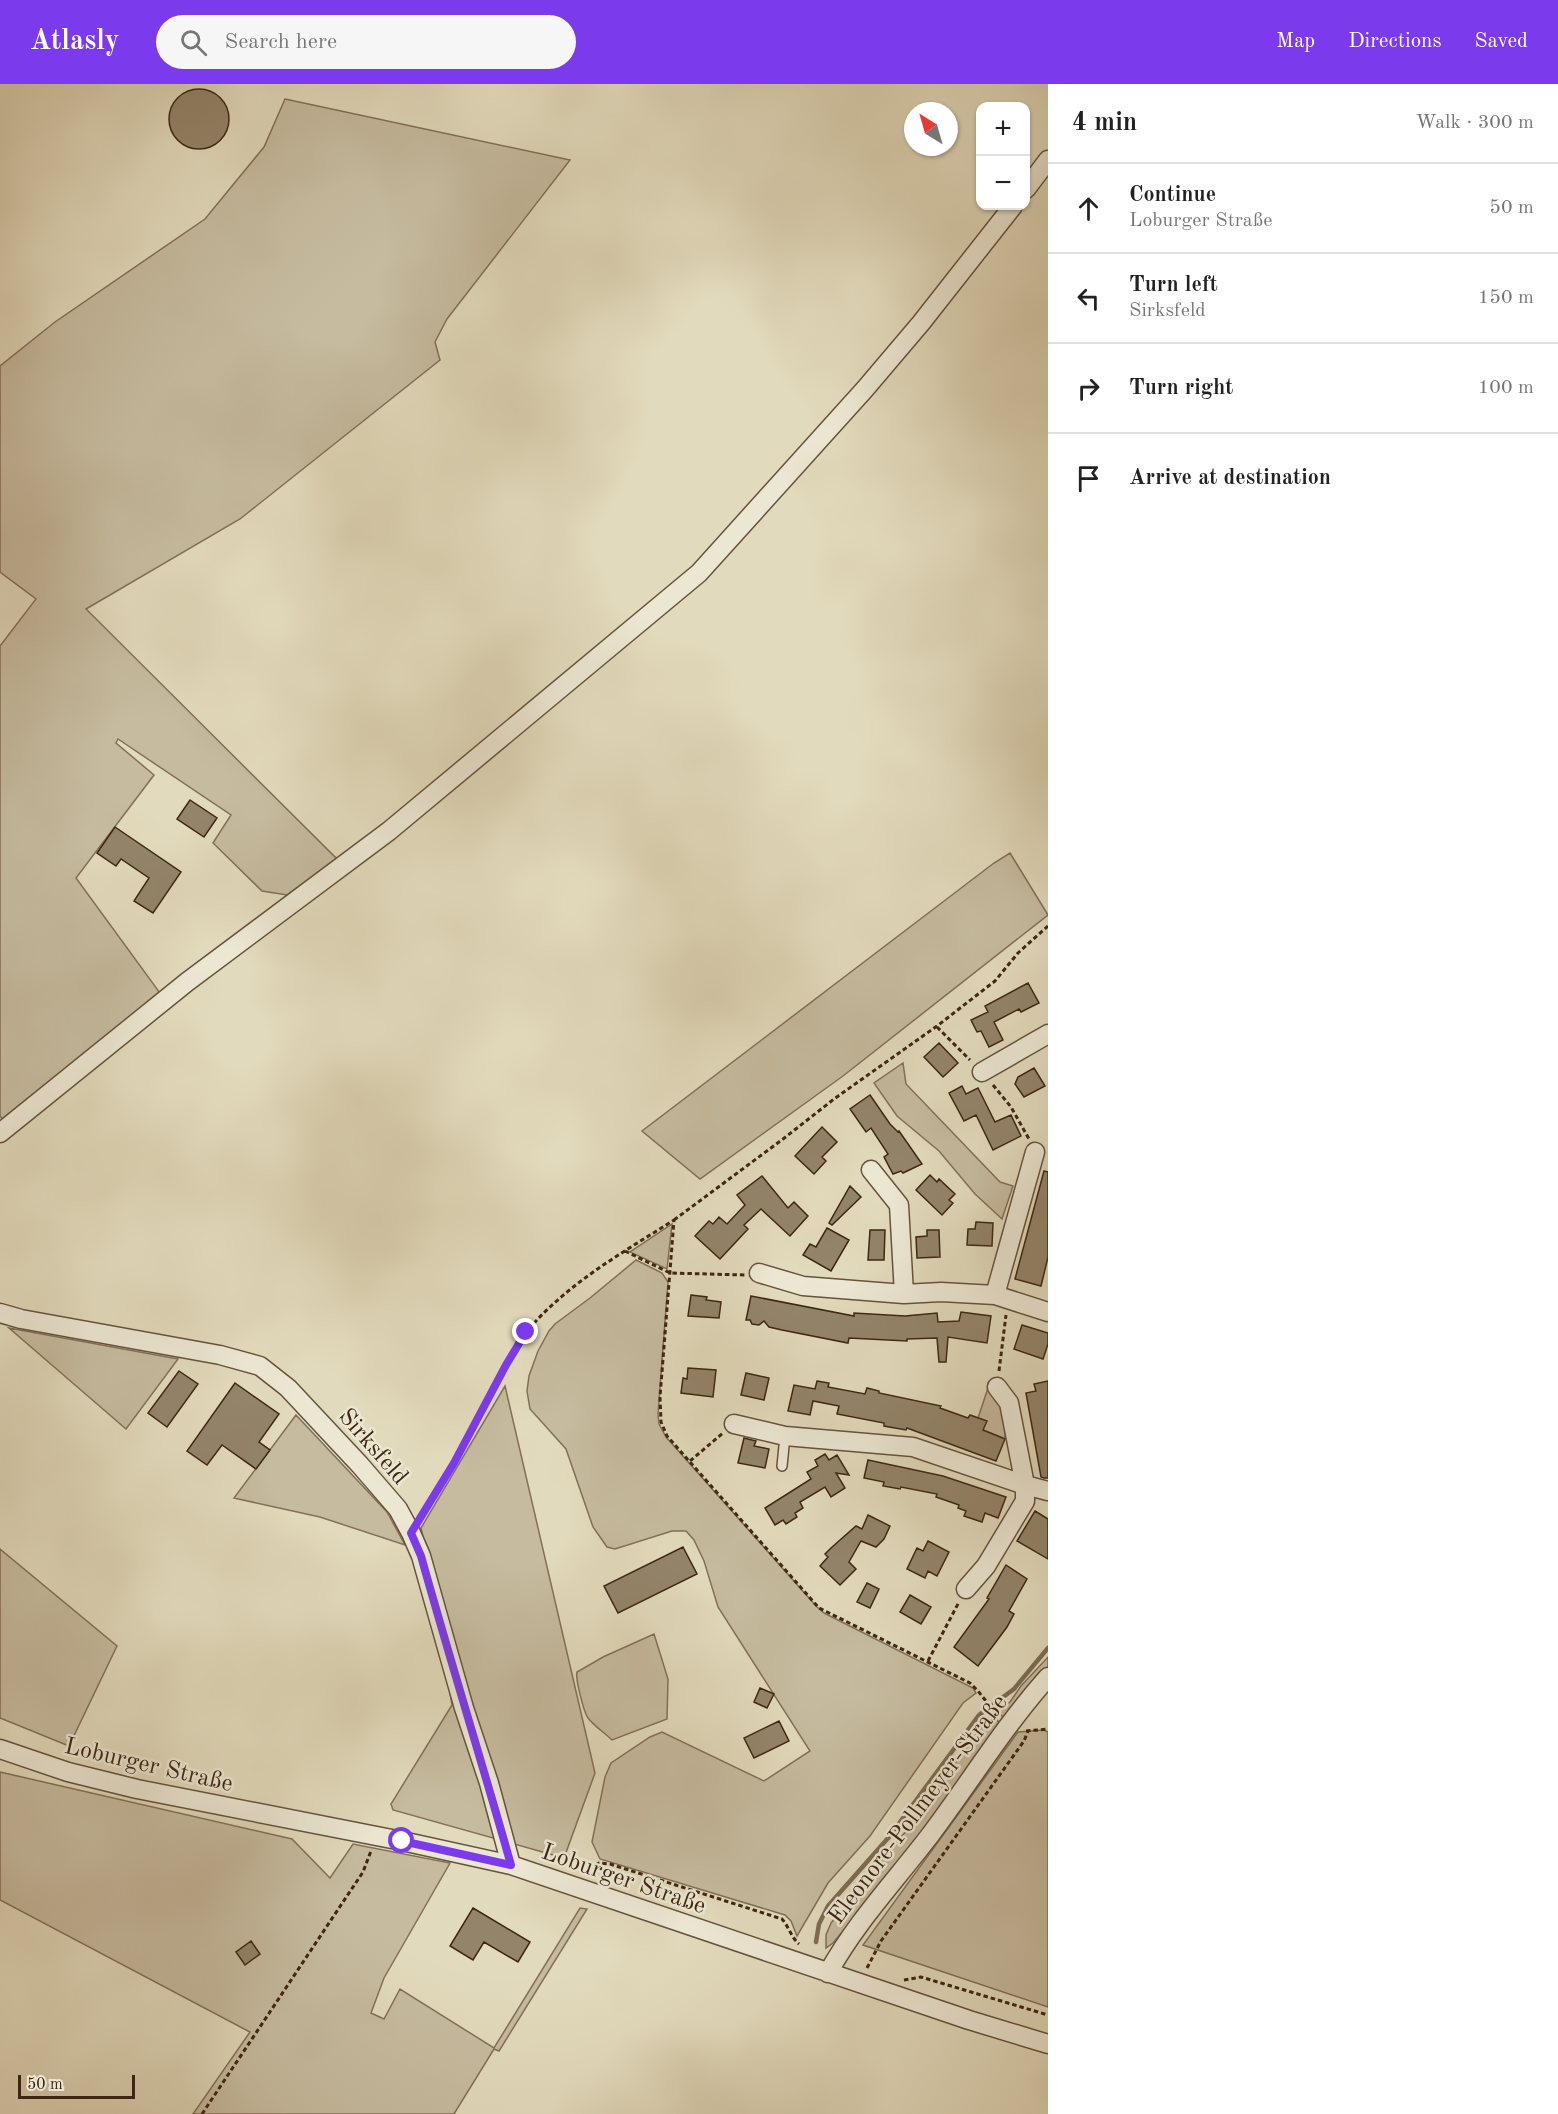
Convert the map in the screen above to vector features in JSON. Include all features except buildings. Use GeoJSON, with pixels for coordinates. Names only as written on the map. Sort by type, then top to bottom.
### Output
{"type":"FeatureCollection","features":[{"type":"Feature","properties":{"kind":"street"},"geometry":{"type":"LineString","coordinates":[[1030,184],[1048,160]]}},
{"type":"Feature","properties":{"kind":"street"},"geometry":{"type":"LineString","coordinates":[[0,1133],[187,982],[389,831],[699,573],[865,389],[921,323],[1010,210]]}},
{"type":"Feature","properties":{"kind":"street"},"geometry":{"type":"LineString","coordinates":[[982,1072],[1048,1034]]}},
{"type":"Feature","properties":{"kind":"street"},"geometry":{"type":"LineString","coordinates":[[995,1295],[1035,1152]]}},
{"type":"Feature","properties":{"kind":"street"},"geometry":{"type":"LineString","coordinates":[[871,1170],[899,1205],[904,1294]]}},
{"type":"Feature","properties":{"kind":"street"},"geometry":{"type":"LineString","coordinates":[[759,1273],[803,1286],[904,1294],[941,1292],[995,1295],[1048,1312]]}},
{"type":"Feature","properties":{"kind":"street","name":"Sirksfeld"},"geometry":{"type":"LineString","coordinates":[[0,1313],[21,1319],[220,1355],[260,1366],[288,1388],[332,1433],[398,1509],[421,1556],[464,1708],[489,1783],[511,1865]]}},
{"type":"Feature","properties":{"kind":"street"},"geometry":{"type":"LineString","coordinates":[[966,1589],[986,1566],[1025,1501],[1025,1485],[1010,1403],[997,1387]]}},
{"type":"Feature","properties":{"kind":"street"},"geometry":{"type":"LineString","coordinates":[[734,1424],[785,1436],[913,1447],[1048,1491]]}},
{"type":"Feature","properties":{"kind":"street","name":"Eleonore-Pollmeyer-Straße"},"geometry":{"type":"LineString","coordinates":[[828,1972],[851,1934],[931,1834],[1007,1729],[1048,1677]]}},
{"type":"Feature","properties":{"kind":"street","name":"Loburger Straße"},"geometry":{"type":"LineString","coordinates":[[0,1749],[68,1772],[137,1789],[369,1834],[511,1865],[969,2020],[1048,2044]]}},
{"type":"Feature","properties":{"kind":"lane"},"geometry":{"type":"LineString","coordinates":[[782,1466],[785,1436]]}},
{"type":"Feature","properties":{"kind":"path"},"geometry":{"type":"LineString","coordinates":[[411,1533],[454,1463],[506,1365],[526,1332],[543,1313],[580,1280],[674,1220],[834,1099],[937,1026],[995,981],[1018,953],[1048,926]]}},
{"type":"Feature","properties":{"kind":"path"},"geometry":{"type":"LineString","coordinates":[[937,1026],[982,1072],[1011,1107],[1035,1152]]}},
{"type":"Feature","properties":{"kind":"path"},"geometry":{"type":"LineString","coordinates":[[674,1220],[660,1398],[661,1422],[667,1436],[819,1608],[963,1679],[978,1690],[994,1712]]}},
{"type":"Feature","properties":{"kind":"path"},"geometry":{"type":"LineString","coordinates":[[625,1251],[669,1273],[739,1276],[759,1273]]}},
{"type":"Feature","properties":{"kind":"path"},"geometry":{"type":"LineString","coordinates":[[995,1295],[1006,1312],[997,1387]]}},
{"type":"Feature","properties":{"kind":"path"},"geometry":{"type":"LineString","coordinates":[[690,1461],[734,1424]]}},
{"type":"Feature","properties":{"kind":"path"},"geometry":{"type":"LineString","coordinates":[[928,1661],[966,1589]]}},
{"type":"Feature","properties":{"kind":"path"},"geometry":{"type":"LineString","coordinates":[[866,1969],[881,1941],[1024,1741],[1028,1731]]}},
{"type":"Feature","properties":{"kind":"path"},"geometry":{"type":"LineString","coordinates":[[202,2114],[363,1872],[371,1852],[369,1834]]}},
{"type":"Feature","properties":{"kind":"shaded area"},"geometry":{"type":"Polygon","coordinates":[[[285,99],[570,160],[447,319],[435,342],[440,360],[240,519],[86,609],[337,859],[287,895],[262,891],[213,843],[231,815],[118,739],[116,743],[154,775],[76,878],[160,993],[5,1122],[0,1116],[0,646],[36,599],[0,572],[0,366],[55,322],[205,219],[264,147],[285,99]]]}},
{"type":"Feature","properties":{"kind":"shaded area"},"geometry":{"type":"Polygon","coordinates":[[[1010,853],[1048,915],[843,1076],[700,1179],[642,1131],[994,863],[1010,853]]]}},
{"type":"Feature","properties":{"kind":"shaded area"},"geometry":{"type":"Polygon","coordinates":[[[903,1063],[906,1084],[1000,1182],[1013,1186],[1002,1219],[975,1194],[939,1151],[897,1116],[874,1083],[903,1063]]]}},
{"type":"Feature","properties":{"kind":"shaded area"},"geometry":{"type":"Polygon","coordinates":[[[672,1224],[667,1269],[630,1252],[672,1224]]]}},
{"type":"Feature","properties":{"kind":"shaded area"},"geometry":{"type":"Polygon","coordinates":[[[636,1260],[662,1273],[668,1282],[658,1414],[659,1424],[666,1437],[824,1613],[973,1688],[976,1693],[963,1703],[870,1836],[828,1883],[797,1936],[791,1921],[785,1915],[600,1859],[592,1842],[605,1777],[611,1763],[650,1737],[662,1732],[764,1781],[810,1751],[718,1607],[704,1561],[694,1540],[686,1531],[672,1531],[615,1549],[607,1547],[593,1527],[566,1449],[530,1409],[527,1391],[529,1376],[538,1351],[549,1331],[636,1260]]]}},
{"type":"Feature","properties":{"kind":"shaded area"},"geometry":{"type":"Polygon","coordinates":[[[9,1328],[178,1359],[126,1429],[9,1328]]]}},
{"type":"Feature","properties":{"kind":"shaded area"},"geometry":{"type":"Polygon","coordinates":[[[505,1386],[595,1773],[564,1858],[393,1810],[391,1804],[452,1705],[421,1528],[505,1386]]]}},
{"type":"Feature","properties":{"kind":"shaded area"},"geometry":{"type":"Polygon","coordinates":[[[988,1388],[1005,1407],[1005,1439],[983,1430],[978,1418],[988,1388]]]}},
{"type":"Feature","properties":{"kind":"shaded area"},"geometry":{"type":"Polygon","coordinates":[[[296,1415],[387,1512],[405,1545],[320,1517],[234,1498],[296,1415]]]}},
{"type":"Feature","properties":{"kind":"shaded area"},"geometry":{"type":"Polygon","coordinates":[[[0,1549],[117,1646],[69,1746],[0,1718],[0,1549]]]}},
{"type":"Feature","properties":{"kind":"shaded area"},"geometry":{"type":"Polygon","coordinates":[[[654,1634],[668,1679],[667,1719],[612,1740],[586,1715],[577,1672],[603,1657],[654,1634]]]}},
{"type":"Feature","properties":{"kind":"shaded area"},"geometry":{"type":"Polygon","coordinates":[[[1048,1657],[1048,1668],[1007,1721],[997,1711],[1010,1702],[1021,1686],[1048,1657]]]}},
{"type":"Feature","properties":{"kind":"shaded area"},"geometry":{"type":"Polygon","coordinates":[[[993,1714],[1002,1727],[919,1841],[833,1943],[826,1948],[826,1935],[831,1923],[858,1887],[907,1830],[990,1715],[993,1714]]]}},
{"type":"Feature","properties":{"kind":"shaded area"},"geometry":{"type":"Polygon","coordinates":[[[1044,1730],[1048,1732],[1048,2007],[863,1945],[1018,1732],[1044,1730]]]}},
{"type":"Feature","properties":{"kind":"shaded area"},"geometry":{"type":"Polygon","coordinates":[[[0,1772],[292,1839],[330,1878],[353,1844],[450,1863],[384,1978],[371,2013],[384,2019],[400,1989],[494,2048],[580,1908],[587,1909],[499,2051],[494,2049],[454,2114],[193,2114],[250,2032],[0,1900],[0,1772]]]}},
{"type":"Feature","properties":{"kind":"waterway"},"geometry":{"type":"LineString","coordinates":[[816,1942],[819,1924],[828,1906],[889,1837],[979,1715],[1014,1689],[1048,1648]]}},
{"type":"Feature","properties":{"kind":"route"},"geometry":{"type":"LineString","coordinates":[[402,1841],[511,1865],[489,1783],[464,1708],[421,1556],[411,1533],[454,1463],[526,1332]]}}]}
